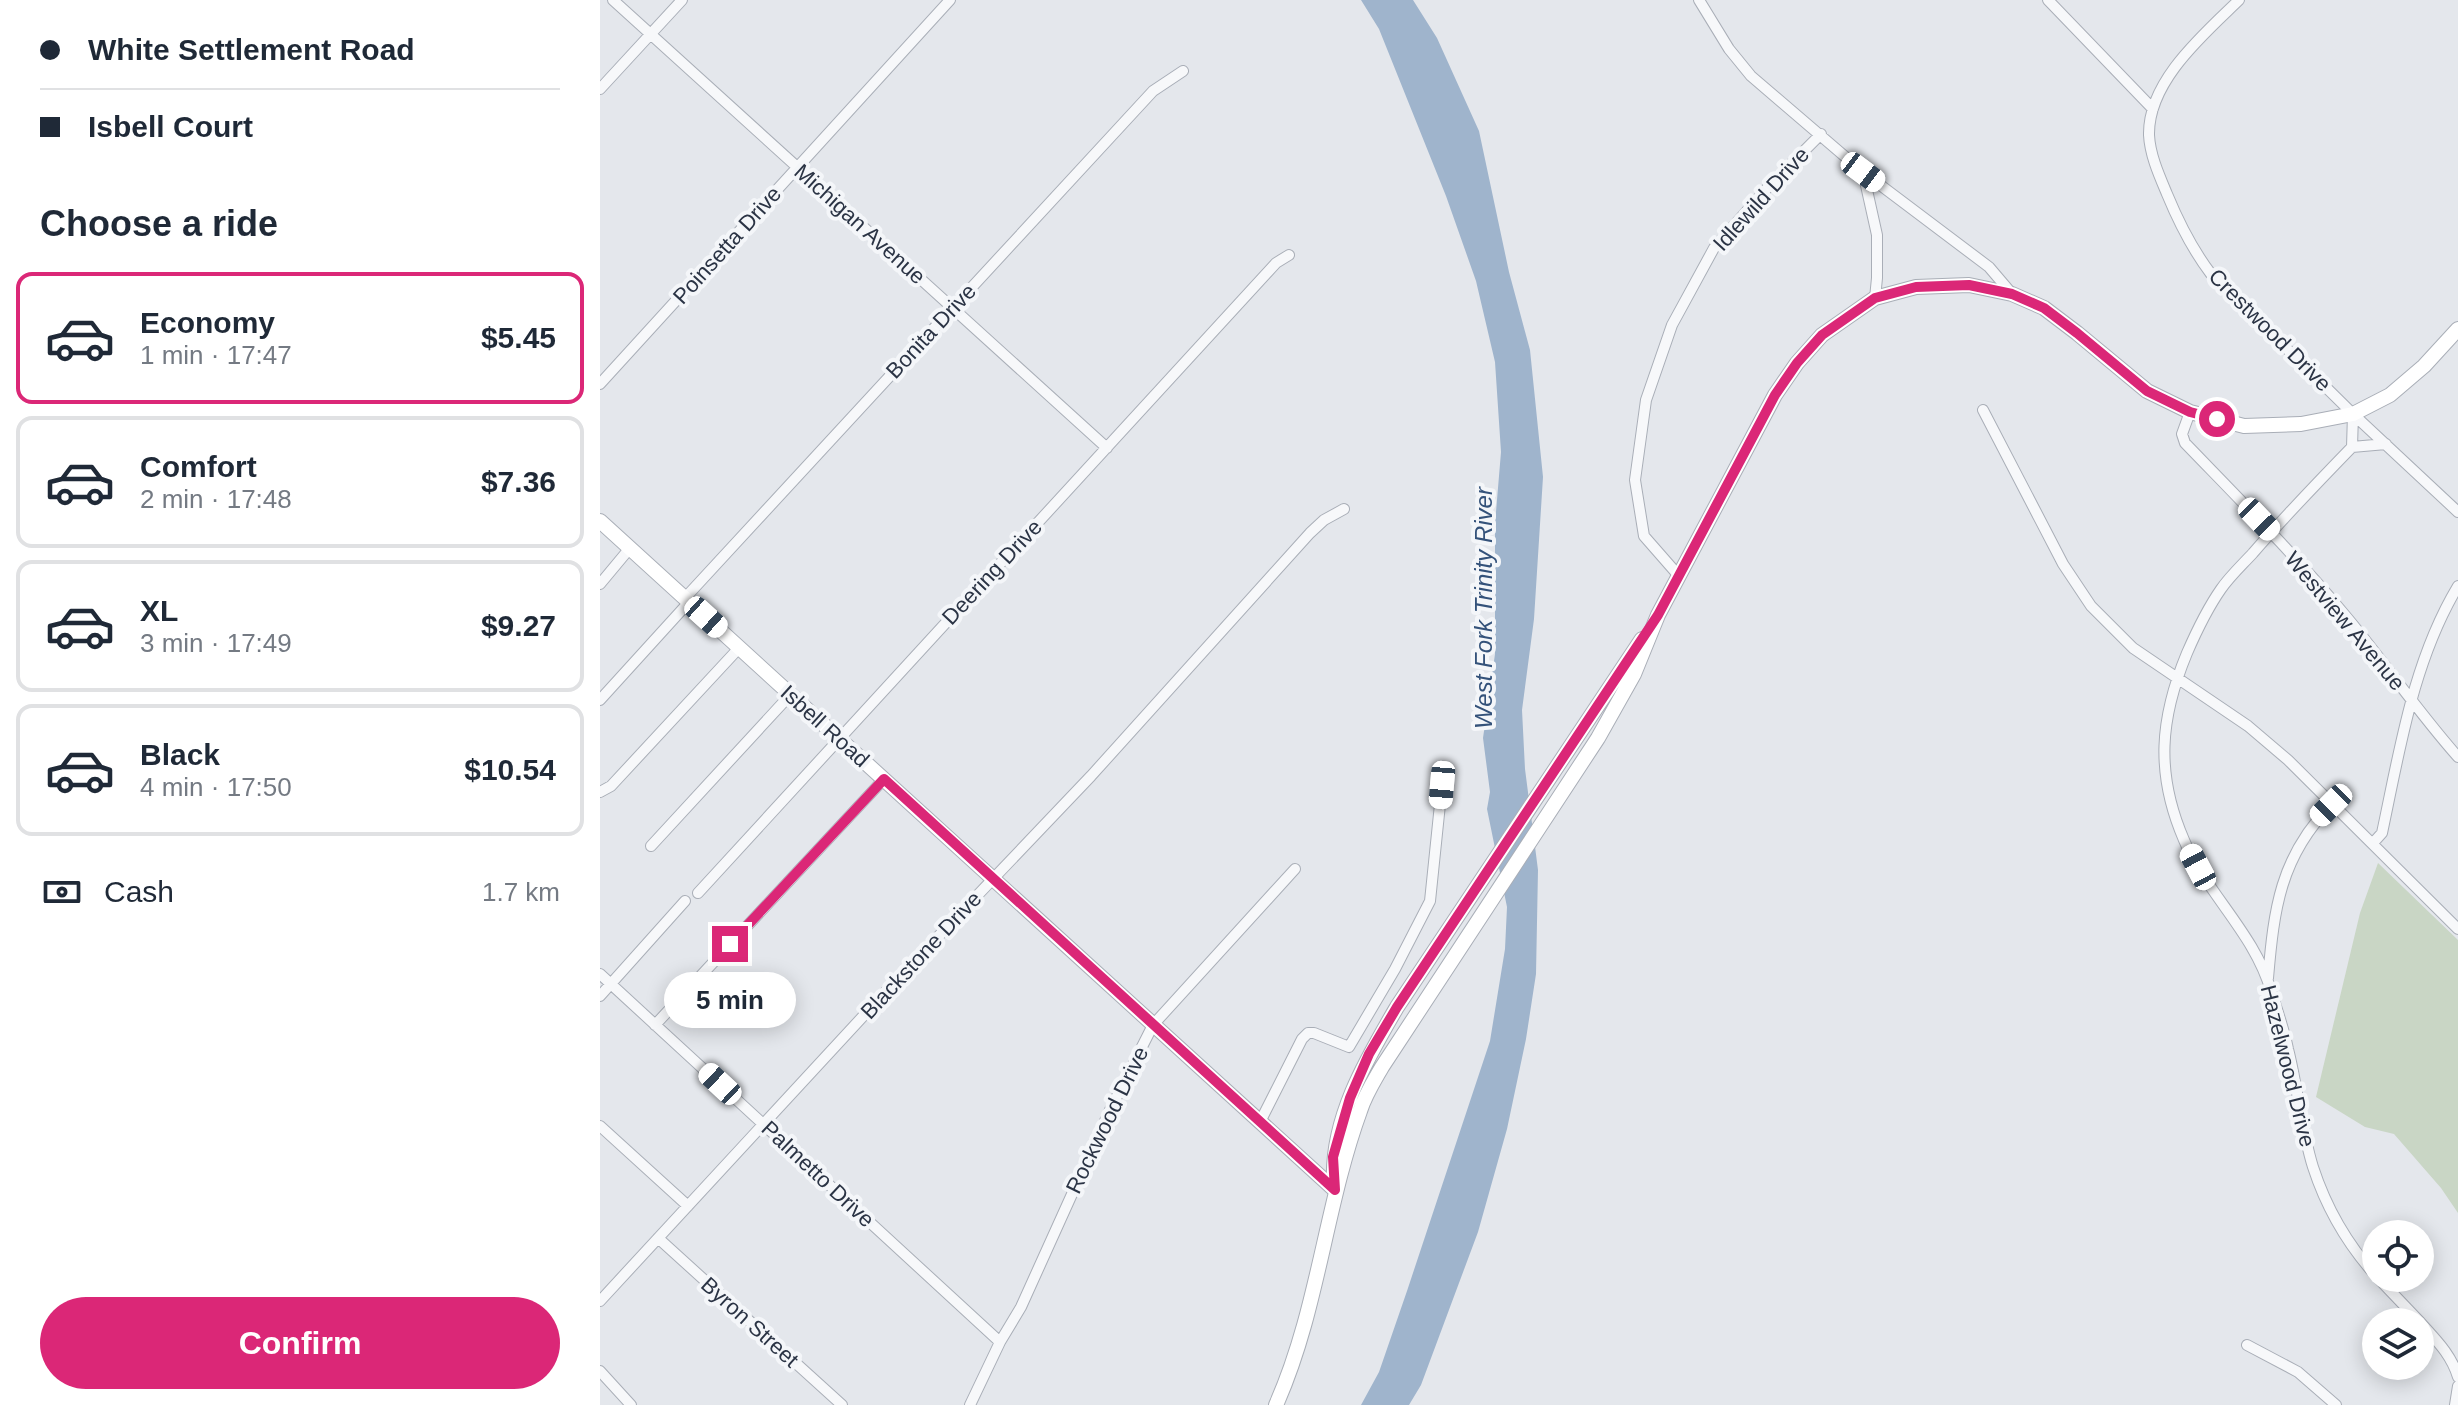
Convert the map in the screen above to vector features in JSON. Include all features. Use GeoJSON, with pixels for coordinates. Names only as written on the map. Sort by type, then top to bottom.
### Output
{"type":"FeatureCollection","features":[{"type":"Feature","properties":{"kind":"main road"},"geometry":{"type":"LineString","coordinates":[[1335,1190],[1333,1157],[1350,1098],[1376,1042],[1658,615],[1775,395],[1797,363],[1822,335],[1875,298],[1916,287],[1969,285],[2012,294],[2044,308],[2147,391],[2190,412],[2244,426],[2301,424],[2353,414],[2390,395],[2424,366],[2458,329]]}},
{"type":"Feature","properties":{"kind":"main road","name":"Isbell Road"},"geometry":{"type":"LineString","coordinates":[[600,521],[1335,1190]]}},
{"type":"Feature","properties":{"kind":"main road"},"geometry":{"type":"LineString","coordinates":[[1276,1405],[1297,1351],[1312,1299],[1335,1190],[1360,1109],[1382,1067],[1598,738],[1634,674],[1658,615]]}},
{"type":"Feature","properties":{"kind":"street","name":"Michigan Avenue"},"geometry":{"type":"LineString","coordinates":[[613,0],[1107,448]]}},
{"type":"Feature","properties":{"kind":"street"},"geometry":{"type":"LineString","coordinates":[[600,89],[682,0]]}},
{"type":"Feature","properties":{"kind":"street","name":"Poinsetta Drive"},"geometry":{"type":"LineString","coordinates":[[600,384],[950,0]]}},
{"type":"Feature","properties":{"kind":"street"},"geometry":{"type":"LineString","coordinates":[[1699,0],[1729,49],[1751,76],[1863,172],[1989,267],[2012,294]]}},
{"type":"Feature","properties":{"kind":"street"},"geometry":{"type":"LineString","coordinates":[[2048,0],[2153,109]]}},
{"type":"Feature","properties":{"kind":"street","name":"Crestwood Drive"},"geometry":{"type":"LineString","coordinates":[[2239,0],[2188,50],[2153,109],[2149,133],[2152,154],[2180,225],[2194,252],[2211,274],[2458,512]]}},
{"type":"Feature","properties":{"kind":"street","name":"Bonita Drive"},"geometry":{"type":"LineString","coordinates":[[600,700],[687,600],[1153,91],[1183,71]]}},
{"type":"Feature","properties":{"kind":"street","name":"Idlewild Drive"},"geometry":{"type":"LineString","coordinates":[[1679,576],[1644,536],[1635,480],[1646,400],[1672,325],[1714,248],[1821,134]]}},
{"type":"Feature","properties":{"kind":"street"},"geometry":{"type":"LineString","coordinates":[[1863,172],[1877,235],[1875,298]]}},
{"type":"Feature","properties":{"kind":"street","name":"Deering Drive"},"geometry":{"type":"LineString","coordinates":[[698,893],[1276,263],[1289,255]]}},
{"type":"Feature","properties":{"kind":"street"},"geometry":{"type":"LineString","coordinates":[[1983,410],[2063,564],[2091,606],[2133,648],[2248,726],[2288,760],[2458,929]]}},
{"type":"Feature","properties":{"kind":"street","name":"Westview Avenue"},"geometry":{"type":"LineString","coordinates":[[2190,412],[2182,434],[2185,443],[2342,611],[2458,757]]}},
{"type":"Feature","properties":{"kind":"street"},"geometry":{"type":"LineString","coordinates":[[2353,414],[2352,447],[2386,444]]}},
{"type":"Feature","properties":{"kind":"street","name":"Hazelwood Drive"},"geometry":{"type":"LineString","coordinates":[[2352,447],[2222,587],[2201,619],[2177,678],[2166,719],[2164,756],[2172,809],[2185,842],[2198,867],[2242,930],[2268,979],[2288,1047],[2312,1164],[2338,1224],[2362,1261]]}},
{"type":"Feature","properties":{"kind":"street"},"geometry":{"type":"LineString","coordinates":[[2445,498],[2458,498]]}},
{"type":"Feature","properties":{"kind":"street","name":"Blackstone Drive"},"geometry":{"type":"LineString","coordinates":[[600,1301],[1091,776],[1310,533],[1324,520],[1344,509]]}},
{"type":"Feature","properties":{"kind":"street"},"geometry":{"type":"LineString","coordinates":[[600,584],[630,548]]}},
{"type":"Feature","properties":{"kind":"street"},"geometry":{"type":"LineString","coordinates":[[2373,843],[2382,833],[2411,700],[2428,645],[2458,586]]}},
{"type":"Feature","properties":{"kind":"street"},"geometry":{"type":"LineString","coordinates":[[600,792],[611,786],[739,648]]}},
{"type":"Feature","properties":{"kind":"street"},"geometry":{"type":"LineString","coordinates":[[651,846],[791,694]]}},
{"type":"Feature","properties":{"kind":"street"},"geometry":{"type":"LineString","coordinates":[[655,1025],[884,779]]}},
{"type":"Feature","properties":{"kind":"street"},"geometry":{"type":"LineString","coordinates":[[1260,1122],[1302,1039],[1308,1033],[1314,1033],[1349,1047],[1395,969],[1430,901],[1442,785]]}},
{"type":"Feature","properties":{"kind":"street"},"geometry":{"type":"LineString","coordinates":[[2268,979],[2275,914],[2283,882],[2295,851],[2314,822],[2331,805]]}},
{"type":"Feature","properties":{"kind":"street","name":"Rockwood Drive"},"geometry":{"type":"LineString","coordinates":[[970,1405],[1000,1342],[1021,1307],[1110,1110],[1153,1025],[1295,869]]}},
{"type":"Feature","properties":{"kind":"street"},"geometry":{"type":"LineString","coordinates":[[600,996],[685,901]]}},
{"type":"Feature","properties":{"kind":"street","name":"Palmetto Drive"},"geometry":{"type":"LineString","coordinates":[[600,974],[1000,1342]]}},
{"type":"Feature","properties":{"kind":"street"},"geometry":{"type":"LineString","coordinates":[[600,1126],[688,1206]]}},
{"type":"Feature","properties":{"kind":"street","name":"Byron Street"},"geometry":{"type":"LineString","coordinates":[[658,1238],[842,1405]]}},
{"type":"Feature","properties":{"kind":"street","name":"Hazelwood Drive"},"geometry":{"type":"LineString","coordinates":[[2391,1292],[2407,1308]]}},
{"type":"Feature","properties":{"kind":"street","name":"Hazelwood Drive"},"geometry":{"type":"LineString","coordinates":[[2434,1337],[2454,1364],[2458,1377]]}},
{"type":"Feature","properties":{"kind":"street"},"geometry":{"type":"LineString","coordinates":[[2247,1345],[2298,1372],[2336,1405]]}},
{"type":"Feature","properties":{"kind":"street"},"geometry":{"type":"LineString","coordinates":[[600,1371],[631,1405]]}},
{"type":"Feature","properties":{"kind":"street"},"geometry":{"type":"LineString","coordinates":[[2455,1405],[2458,1386]]}},
{"type":"Feature","properties":{"kind":"green space"},"geometry":{"type":"Polygon","coordinates":[[[2378,863],[2458,940],[2458,1213],[2441,1188],[2394,1134],[2365,1127],[2316,1097],[2360,913],[2378,863]]]}},
{"type":"Feature","properties":{"kind":"water"},"geometry":{"type":"Polygon","coordinates":[[[1361,0],[1413,0],[1437,38],[1479,131],[1509,272],[1530,350],[1543,477],[1534,619],[1522,710],[1525,769],[1538,870],[1536,974],[1507,1129],[1478,1232],[1421,1385],[1409,1405],[1361,1405],[1379,1372],[1490,1041],[1505,949],[1507,907],[1487,809],[1490,792],[1483,738],[1495,654],[1495,524],[1501,452],[1495,362],[1476,281],[1446,196],[1379,29],[1361,0]]]}},
{"type":"Feature","properties":{"kind":"route"},"geometry":{"type":"LineString","coordinates":[[730,944],[884,779],[1335,1190],[1333,1157],[1350,1098],[1369,1054],[1397,1007],[1658,615],[1775,395],[1797,363],[1822,335],[1875,298],[1916,287],[1969,285],[2012,294],[2044,308],[2147,391],[2190,412],[2217,419]]}},
{"type":"Feature","properties":{"kind":"water label","name":"West Fork Trinity River"},"geometry":{"type":"Point","coordinates":[1483,608]}}]}
